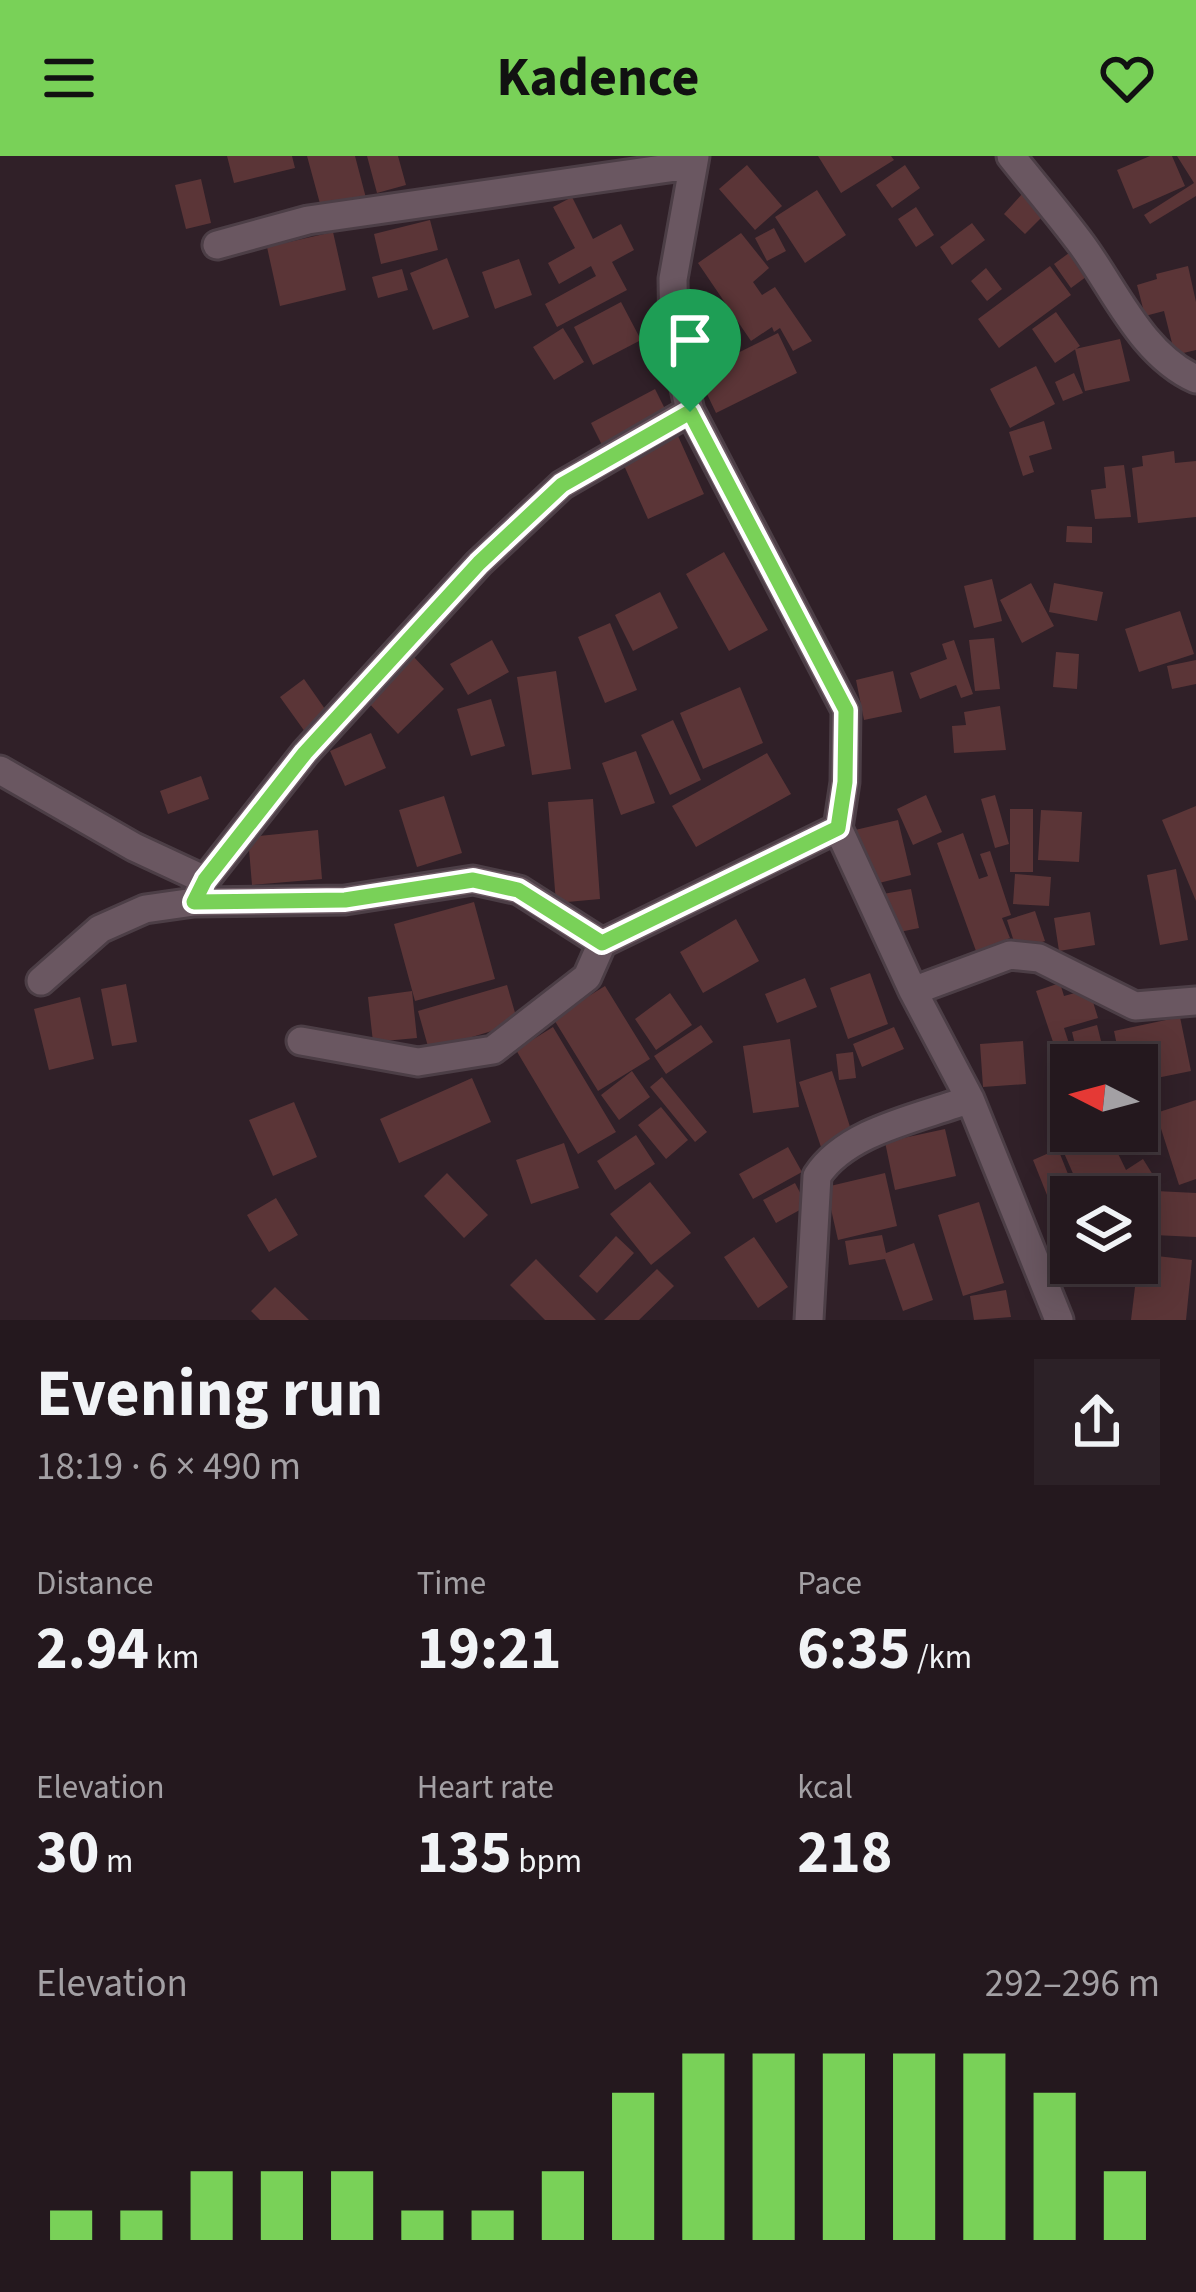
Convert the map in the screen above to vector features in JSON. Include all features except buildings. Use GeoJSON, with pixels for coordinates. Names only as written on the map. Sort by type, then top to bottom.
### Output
{"type":"FeatureCollection","features":[{"type":"Feature","properties":{"kind":"street"},"geometry":{"type":"LineString","coordinates":[[1011,156],[1173,369],[1196,379]]}},
{"type":"Feature","properties":{"kind":"street"},"geometry":{"type":"LineString","coordinates":[[217,245],[308,220],[693,160],[673,279],[674,339],[690,412],[846,710],[845,782],[838,828],[913,991],[970,1100],[1059,1320]]}},
{"type":"Feature","properties":{"kind":"street"},"geometry":{"type":"LineString","coordinates":[[200,891],[305,753],[479,563],[562,485],[690,412]]}},
{"type":"Feature","properties":{"kind":"street"},"geometry":{"type":"LineString","coordinates":[[0,770],[200,891]]}},
{"type":"Feature","properties":{"kind":"street"},"geometry":{"type":"LineString","coordinates":[[301,1041],[418,1061],[493,1050],[586,977],[602,943],[838,828]]}},
{"type":"Feature","properties":{"kind":"street"},"geometry":{"type":"LineString","coordinates":[[40,982],[100,929],[200,891],[345,900],[473,880],[518,890],[602,943]]}},
{"type":"Feature","properties":{"kind":"street"},"geometry":{"type":"LineString","coordinates":[[913,991],[1010,956],[1040,958],[1135,1006],[1196,1000]]}},
{"type":"Feature","properties":{"kind":"street"},"geometry":{"type":"LineString","coordinates":[[809,1320],[817,1176],[828,1160],[853,1143],[970,1100]]}},
{"type":"Feature","properties":{"kind":"route"},"geometry":{"type":"LineString","coordinates":[[690,412],[846,710],[845,782],[838,828],[602,943],[518,890],[473,880],[345,900],[194,902],[205,880],[305,753],[479,563],[562,485],[690,412]]}}]}
